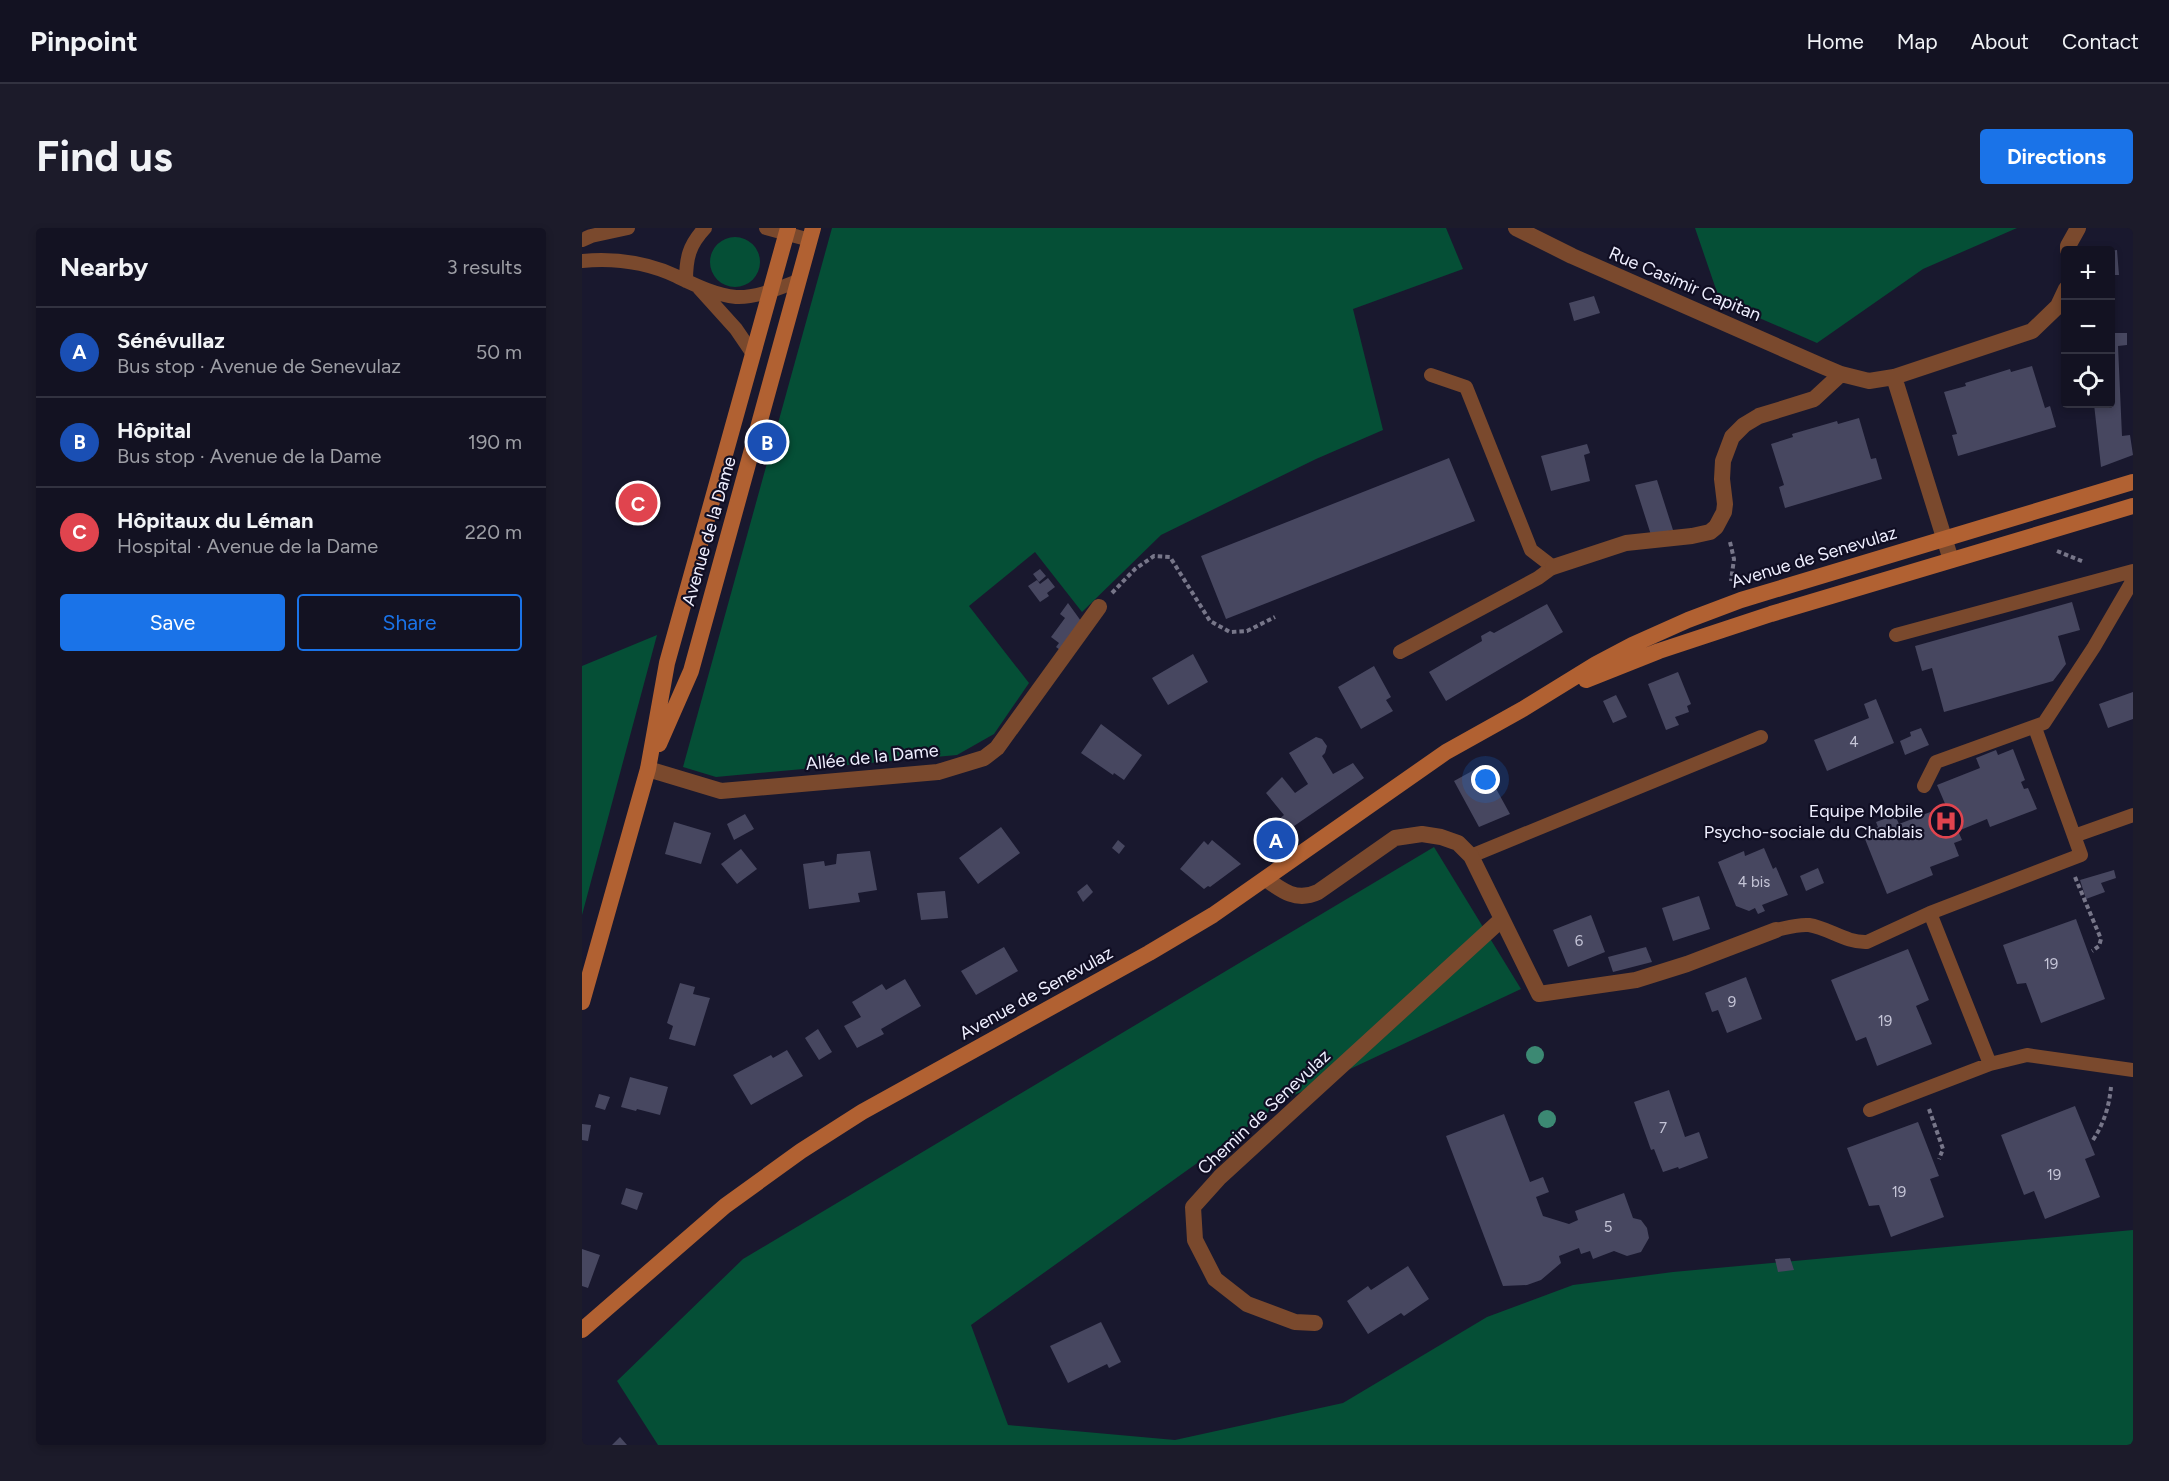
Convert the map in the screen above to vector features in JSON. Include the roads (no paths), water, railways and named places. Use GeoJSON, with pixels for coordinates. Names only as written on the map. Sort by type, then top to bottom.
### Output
{"type":"FeatureCollection","features":[{"type":"Feature","properties":{"kind":"main road","name":"Avenue de la Dame"},"geometry":{"type":"LineString","coordinates":[[582,1002],[648,769],[667,663],[788,231]]}},
{"type":"Feature","properties":{"kind":"main road","name":"Avenue de la Dame"},"geometry":{"type":"LineString","coordinates":[[648,769],[691,670],[811,234]]}},
{"type":"Feature","properties":{"kind":"main road","name":"Avenue de Senevulaz"},"geometry":{"type":"LineString","coordinates":[[582,1330],[725,1206],[844,1122],[1149,953],[1213,915],[1446,752],[1596,664],[1688,620],[1733,603],[2133,482]]}},
{"type":"Feature","properties":{"kind":"main road","name":"Avenue de Senevulaz"},"geometry":{"type":"LineString","coordinates":[[1522,709],[1659,651],[1771,614],[2133,506]]}},
{"type":"Feature","properties":{"kind":"street","name":"Rue Casimir Capitan"},"geometry":{"type":"LineString","coordinates":[[1516,228],[1593,266],[1841,374],[1869,381],[1893,377],[2032,331],[2058,306],[2061,300]]}},
{"type":"Feature","properties":{"kind":"street"},"geometry":{"type":"LineString","coordinates":[[2068,246],[2078,228]]}},
{"type":"Feature","properties":{"kind":"street"},"geometry":{"type":"LineString","coordinates":[[1554,567],[1626,543],[1710,532],[1718,523],[1725,504],[1722,479],[1723,461],[1732,437],[1744,425],[1760,416],[1814,399],[1841,374]]}},
{"type":"Feature","properties":{"kind":"street"},"geometry":{"type":"LineString","coordinates":[[1893,377],[1951,560]]}},
{"type":"Feature","properties":{"kind":"street","name":"Allée de la Dame"},"geometry":{"type":"LineString","coordinates":[[648,769],[721,791],[938,772],[984,758],[997,748],[1099,607]]}},
{"type":"Feature","properties":{"kind":"street"},"geometry":{"type":"LineString","coordinates":[[1266,879],[1291,895],[1311,895],[1395,838],[1414,834],[1431,835],[1458,843],[1471,856],[1539,994],[1636,980],[1687,964],[1776,930]]}},
{"type":"Feature","properties":{"kind":"street","name":"Chemin de Senevulaz"},"geometry":{"type":"LineString","coordinates":[[1315,1323],[1296,1322],[1247,1304],[1215,1279],[1195,1240],[1193,1207],[1220,1177],[1502,920]]}},
{"type":"Feature","properties":{"kind":"lane"},"geometry":{"type":"LineString","coordinates":[[582,240],[628,228]]}},
{"type":"Feature","properties":{"kind":"lane"},"geometry":{"type":"LineString","coordinates":[[686,280],[686,258],[696,238],[705,228]]}},
{"type":"Feature","properties":{"kind":"lane"},"geometry":{"type":"LineString","coordinates":[[766,228],[811,234]]}},
{"type":"Feature","properties":{"kind":"lane"},"geometry":{"type":"LineString","coordinates":[[582,261],[610,259],[642,264],[686,280],[699,288],[736,330],[753,354]]}},
{"type":"Feature","properties":{"kind":"lane"},"geometry":{"type":"LineString","coordinates":[[699,288],[735,297],[748,296],[798,281]]}},
{"type":"Feature","properties":{"kind":"lane"},"geometry":{"type":"LineString","coordinates":[[1400,652],[1538,578],[1554,567],[1531,550],[1466,387],[1431,375]]}},
{"type":"Feature","properties":{"kind":"lane"},"geometry":{"type":"LineString","coordinates":[[1896,635],[2133,571]]}},
{"type":"Feature","properties":{"kind":"lane"},"geometry":{"type":"LineString","coordinates":[[1923,786],[1936,762],[2044,723],[2094,647],[2133,580]]}},
{"type":"Feature","properties":{"kind":"lane"},"geometry":{"type":"LineString","coordinates":[[1776,930],[1808,925],[1858,943],[1868,942],[1930,913],[2081,855],[2035,728]]}},
{"type":"Feature","properties":{"kind":"lane"},"geometry":{"type":"LineString","coordinates":[[1471,856],[1761,737]]}},
{"type":"Feature","properties":{"kind":"lane"},"geometry":{"type":"LineString","coordinates":[[2074,836],[2133,815]]}},
{"type":"Feature","properties":{"kind":"lane"},"geometry":{"type":"LineString","coordinates":[[1930,913],[1990,1064]]}},
{"type":"Feature","properties":{"kind":"lane"},"geometry":{"type":"LineString","coordinates":[[1870,1110],[1990,1064],[2027,1055],[2133,1070]]}},
{"type":"Feature","properties":{"kind":"place","name":"Hôpital"},"geometry":{"type":"Point","coordinates":[767,442]}},
{"type":"Feature","properties":{"kind":"place","name":"Hôpitaux du Léman"},"geometry":{"type":"Point","coordinates":[638,503]}},
{"type":"Feature","properties":{"kind":"place","name":"Equipe Mobile Psycho-sociale du Chablais"},"geometry":{"type":"Point","coordinates":[1946,821]}},
{"type":"Feature","properties":{"kind":"place","name":"Sénévullaz"},"geometry":{"type":"Point","coordinates":[1276,840]}}]}
